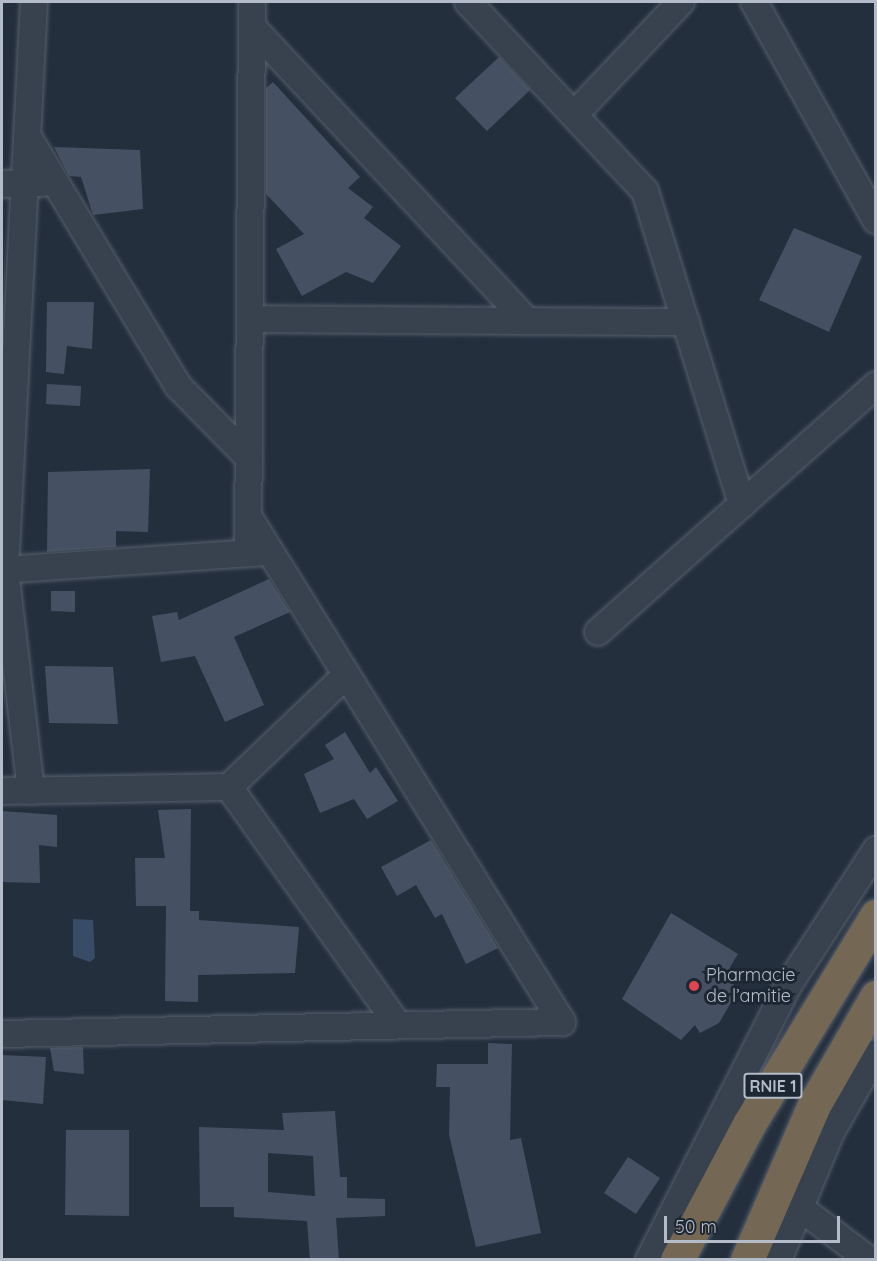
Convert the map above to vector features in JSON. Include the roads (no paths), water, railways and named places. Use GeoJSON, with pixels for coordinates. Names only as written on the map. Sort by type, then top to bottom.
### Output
{"type":"FeatureCollection","features":[{"type":"Feature","properties":{"kind":"highway","name":"RNIE 1"},"geometry":{"type":"LineString","coordinates":[[677,1260],[749,1124],[876,916]]}},
{"type":"Feature","properties":{"kind":"highway","name":"RNIE 1"},"geometry":{"type":"LineString","coordinates":[[747,1260],[814,1105],[876,997]]}},
{"type":"Feature","properties":{"kind":"street"},"geometry":{"type":"LineString","coordinates":[[31,791],[3,570],[14,184],[28,137],[34,2]]}},
{"type":"Feature","properties":{"kind":"street"},"geometry":{"type":"LineString","coordinates":[[2,1034],[396,1022],[562,1022],[346,675],[259,553],[248,516],[252,2]]}},
{"type":"Feature","properties":{"kind":"street"},"geometry":{"type":"LineString","coordinates":[[468,2],[645,191],[742,504]]}},
{"type":"Feature","properties":{"kind":"street"},"geometry":{"type":"LineString","coordinates":[[574,115],[681,2]]}},
{"type":"Feature","properties":{"kind":"street"},"geometry":{"type":"LineString","coordinates":[[754,2],[876,220]]}},
{"type":"Feature","properties":{"kind":"street"},"geometry":{"type":"LineString","coordinates":[[252,27],[527,321]]}},
{"type":"Feature","properties":{"kind":"street"},"geometry":{"type":"LineString","coordinates":[[28,137],[178,386],[249,458]]}},
{"type":"Feature","properties":{"kind":"street"},"geometry":{"type":"LineString","coordinates":[[14,184],[56,182]]}},
{"type":"Feature","properties":{"kind":"street"},"geometry":{"type":"LineString","coordinates":[[250,319],[686,322]]}},
{"type":"Feature","properties":{"kind":"street"},"geometry":{"type":"LineString","coordinates":[[598,632],[876,385]]}},
{"type":"Feature","properties":{"kind":"street"},"geometry":{"type":"LineString","coordinates":[[3,570],[259,553]]}},
{"type":"Feature","properties":{"kind":"street"},"geometry":{"type":"LineString","coordinates":[[2,791],[229,787],[346,675]]}},
{"type":"Feature","properties":{"kind":"street"},"geometry":{"type":"LineString","coordinates":[[229,787],[396,1022]]}},
{"type":"Feature","properties":{"kind":"street"},"geometry":{"type":"LineString","coordinates":[[649,1260],[789,984],[876,850]]}},
{"type":"Feature","properties":{"kind":"street"},"geometry":{"type":"LineString","coordinates":[[778,1260],[831,1132],[876,1053]]}},
{"type":"Feature","properties":{"kind":"street"},"geometry":{"type":"LineString","coordinates":[[799,1207],[869,1260]]}},
{"type":"Feature","properties":{"kind":"water"},"geometry":{"type":"Polygon","coordinates":[[[73,919],[93,920],[95,958],[90,962],[73,956],[73,919]]]}},
{"type":"Feature","properties":{"kind":"place","name":"Pharmacie de l’amitie"},"geometry":{"type":"Point","coordinates":[694,986]}}]}
